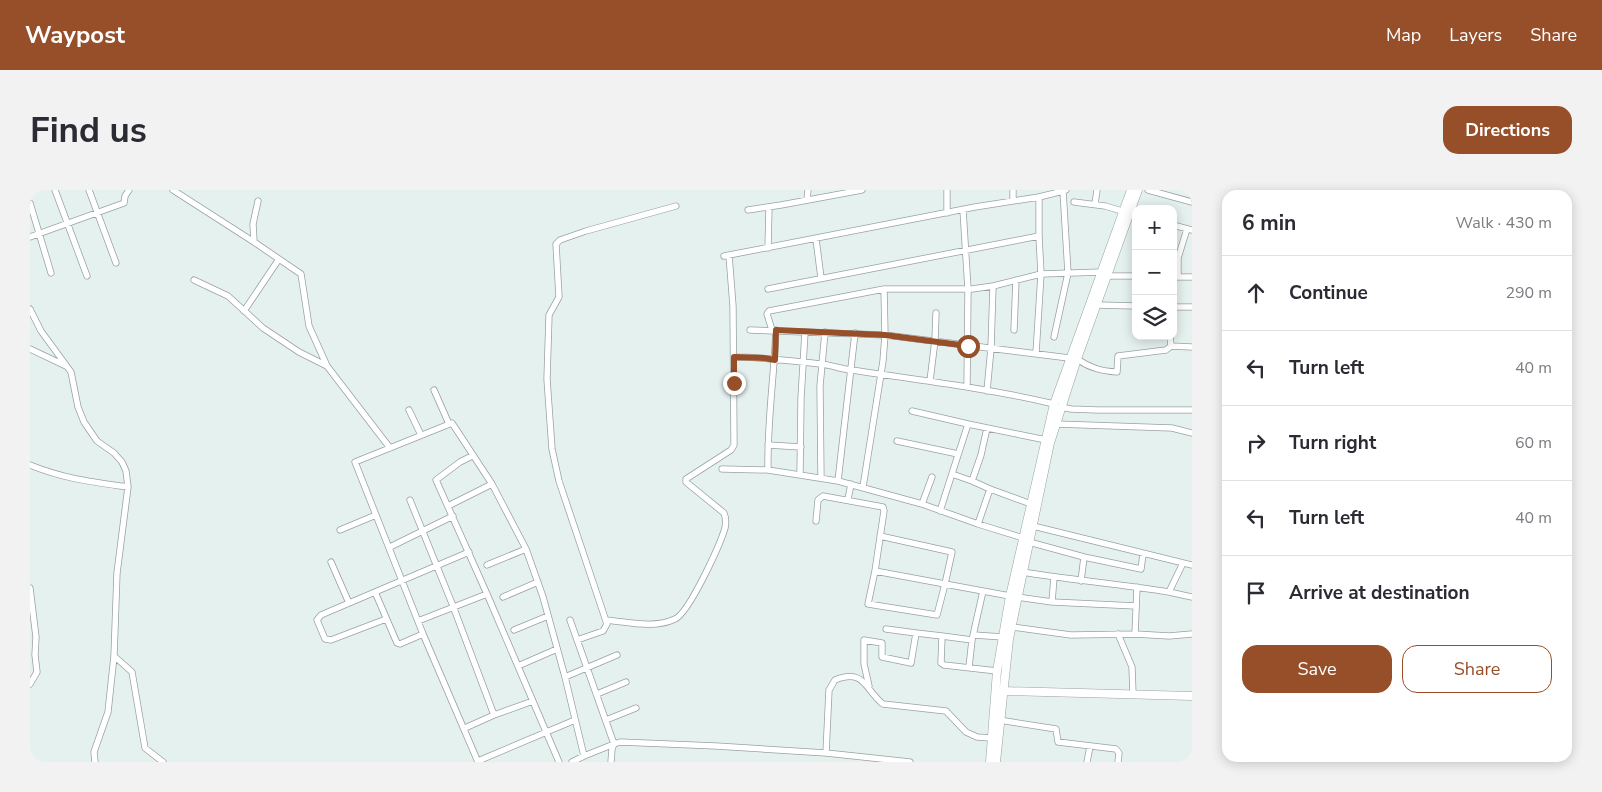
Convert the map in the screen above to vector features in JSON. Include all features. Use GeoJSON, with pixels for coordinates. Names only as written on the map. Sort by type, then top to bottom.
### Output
{"type":"FeatureCollection","features":[{"type":"Feature","properties":{"kind":"main road"},"geometry":{"type":"LineString","coordinates":[[1130,213],[1132,190]]}},
{"type":"Feature","properties":{"kind":"main road"},"geometry":{"type":"LineString","coordinates":[[996,762],[1002,691],[1012,627],[1014,596],[1022,572],[1031,504],[1046,440],[1104,274],[1138,190]]}},
{"type":"Feature","properties":{"kind":"main road"},"geometry":{"type":"LineString","coordinates":[[1074,359],[1097,305],[1104,274]]}},
{"type":"Feature","properties":{"kind":"main road"},"geometry":{"type":"LineString","coordinates":[[990,762],[997,671],[1003,637],[1026,540],[1033,526],[1056,424],[1058,405]]}},
{"type":"Feature","properties":{"kind":"main road"},"geometry":{"type":"LineString","coordinates":[[1002,691],[1192,696]]}},
{"type":"Feature","properties":{"kind":"street"},"geometry":{"type":"LineString","coordinates":[[56,190],[88,276]]}},
{"type":"Feature","properties":{"kind":"street"},"geometry":{"type":"LineString","coordinates":[[89,190],[116,263]]}},
{"type":"Feature","properties":{"kind":"street"},"geometry":{"type":"LineString","coordinates":[[30,237],[124,202],[124,193],[129,190]]}},
{"type":"Feature","properties":{"kind":"street"},"geometry":{"type":"LineString","coordinates":[[173,190],[301,274],[309,326],[327,366],[390,448]]}},
{"type":"Feature","properties":{"kind":"street"},"geometry":{"type":"LineString","coordinates":[[807,200],[808,190]]}},
{"type":"Feature","properties":{"kind":"street"},"geometry":{"type":"LineString","coordinates":[[748,210],[862,190]]}},
{"type":"Feature","properties":{"kind":"street"},"geometry":{"type":"LineString","coordinates":[[946,190],[948,213]]}},
{"type":"Feature","properties":{"kind":"street"},"geometry":{"type":"LineString","coordinates":[[1013,190],[1014,201]]}},
{"type":"Feature","properties":{"kind":"street"},"geometry":{"type":"LineString","coordinates":[[606,620],[651,624],[676,619],[680,616],[701,582],[725,528],[726,517],[724,513],[686,482],[686,479],[731,450],[734,445],[734,357],[726,255],[1039,197],[1065,190],[1068,273],[1054,337]]}},
{"type":"Feature","properties":{"kind":"street"},"geometry":{"type":"LineString","coordinates":[[1096,204],[1097,190]]}},
{"type":"Feature","properties":{"kind":"street"},"geometry":{"type":"LineString","coordinates":[[1148,190],[1192,202]]}},
{"type":"Feature","properties":{"kind":"street"},"geometry":{"type":"LineString","coordinates":[[1036,353],[1041,274],[1039,197]]}},
{"type":"Feature","properties":{"kind":"street"},"geometry":{"type":"LineString","coordinates":[[254,242],[253,224],[258,202]]}},
{"type":"Feature","properties":{"kind":"street"},"geometry":{"type":"LineString","coordinates":[[1074,202],[1096,204],[1130,213]]}},
{"type":"Feature","properties":{"kind":"street"},"geometry":{"type":"LineString","coordinates":[[30,203],[51,273]]}},
{"type":"Feature","properties":{"kind":"street"},"geometry":{"type":"LineString","coordinates":[[578,640],[603,631],[606,628],[606,620],[559,481],[552,449],[547,379],[549,315],[559,297],[556,244],[560,240],[578,234],[676,206]]}},
{"type":"Feature","properties":{"kind":"street"},"geometry":{"type":"LineString","coordinates":[[768,248],[769,207]]}},
{"type":"Feature","properties":{"kind":"street"},"geometry":{"type":"LineString","coordinates":[[963,210],[968,289],[966,387]]}},
{"type":"Feature","properties":{"kind":"street"},"geometry":{"type":"LineString","coordinates":[[1177,226],[1190,230],[1177,264]]}},
{"type":"Feature","properties":{"kind":"street"},"geometry":{"type":"LineString","coordinates":[[768,289],[1039,236]]}},
{"type":"Feature","properties":{"kind":"street"},"geometry":{"type":"LineString","coordinates":[[816,239],[821,278]]}},
{"type":"Feature","properties":{"kind":"street"},"geometry":{"type":"LineString","coordinates":[[244,311],[279,259]]}},
{"type":"Feature","properties":{"kind":"street"},"geometry":{"type":"LineString","coordinates":[[768,470],[768,445],[775,360],[774,330],[767,314],[769,312],[884,289],[968,289],[993,286],[1041,274],[1068,273],[1132,276]]}},
{"type":"Feature","properties":{"kind":"street"},"geometry":{"type":"LineString","coordinates":[[1177,277],[1192,277]]}},
{"type":"Feature","properties":{"kind":"street"},"geometry":{"type":"LineString","coordinates":[[194,280],[228,296],[263,328],[299,352],[327,366]]}},
{"type":"Feature","properties":{"kind":"street"},"geometry":{"type":"LineString","coordinates":[[1014,330],[1016,280]]}},
{"type":"Feature","properties":{"kind":"street"},"geometry":{"type":"LineString","coordinates":[[987,391],[991,348],[993,286]]}},
{"type":"Feature","properties":{"kind":"street"},"geometry":{"type":"LineString","coordinates":[[863,487],[881,373],[885,335],[884,289]]}},
{"type":"Feature","properties":{"kind":"street"},"geometry":{"type":"LineString","coordinates":[[1097,305],[1132,306]]}},
{"type":"Feature","properties":{"kind":"street"},"geometry":{"type":"LineString","coordinates":[[1177,307],[1192,306]]}},
{"type":"Feature","properties":{"kind":"street"},"geometry":{"type":"LineString","coordinates":[[30,309],[41,331],[68,367],[73,380],[78,408],[84,422],[97,441],[114,453],[122,462],[126,472],[128,487],[117,573],[114,656],[108,712],[91,762]]}},
{"type":"Feature","properties":{"kind":"street"},"geometry":{"type":"LineString","coordinates":[[930,381],[936,313]]}},
{"type":"Feature","properties":{"kind":"street"},"geometry":{"type":"LineString","coordinates":[[750,330],[855,333],[935,340],[1074,359],[1100,370],[1117,372],[1118,356],[1166,350],[1170,346],[1192,347]]}},
{"type":"Feature","properties":{"kind":"street"},"geometry":{"type":"LineString","coordinates":[[800,475],[805,332]]}},
{"type":"Feature","properties":{"kind":"street"},"geometry":{"type":"LineString","coordinates":[[821,478],[820,386],[825,332]]}},
{"type":"Feature","properties":{"kind":"street"},"geometry":{"type":"LineString","coordinates":[[838,481],[855,333]]}},
{"type":"Feature","properties":{"kind":"street"},"geometry":{"type":"LineString","coordinates":[[1170,340],[1170,346]]}},
{"type":"Feature","properties":{"kind":"street"},"geometry":{"type":"LineString","coordinates":[[31,350],[68,367]]}},
{"type":"Feature","properties":{"kind":"street"},"geometry":{"type":"LineString","coordinates":[[734,357],[822,364],[850,370],[881,373],[987,391],[1058,405],[1071,410],[1192,410]]}},
{"type":"Feature","properties":{"kind":"street"},"geometry":{"type":"LineString","coordinates":[[434,390],[449,424]]}},
{"type":"Feature","properties":{"kind":"street"},"geometry":{"type":"LineString","coordinates":[[409,410],[421,435]]}},
{"type":"Feature","properties":{"kind":"street"},"geometry":{"type":"LineString","coordinates":[[912,411],[1046,440]]}},
{"type":"Feature","properties":{"kind":"street"},"geometry":{"type":"LineString","coordinates":[[575,720],[478,762],[465,728],[422,634],[355,462],[452,423],[492,484],[526,549],[548,616],[565,677],[584,756]]}},
{"type":"Feature","properties":{"kind":"street"},"geometry":{"type":"LineString","coordinates":[[940,510],[968,424]]}},
{"type":"Feature","properties":{"kind":"street"},"geometry":{"type":"LineString","coordinates":[[1056,424],[1172,428],[1192,433]]}},
{"type":"Feature","properties":{"kind":"street"},"geometry":{"type":"LineString","coordinates":[[972,481],[981,455],[987,428]]}},
{"type":"Feature","properties":{"kind":"street"},"geometry":{"type":"LineString","coordinates":[[897,440],[958,454]]}},
{"type":"Feature","properties":{"kind":"street"},"geometry":{"type":"LineString","coordinates":[[768,445],[801,447]]}},
{"type":"Feature","properties":{"kind":"street"},"geometry":{"type":"LineString","coordinates":[[472,456],[460,462],[436,480],[559,762]]}},
{"type":"Feature","properties":{"kind":"street"},"geometry":{"type":"LineString","coordinates":[[30,465],[57,476],[128,487]]}},
{"type":"Feature","properties":{"kind":"street"},"geometry":{"type":"LineString","coordinates":[[722,469],[768,470],[851,484],[922,504],[1026,540],[1084,557],[1140,570],[1144,554]]}},
{"type":"Feature","properties":{"kind":"street"},"geometry":{"type":"LineString","coordinates":[[952,474],[1031,504]]}},
{"type":"Feature","properties":{"kind":"street"},"geometry":{"type":"LineString","coordinates":[[922,504],[932,478]]}},
{"type":"Feature","properties":{"kind":"street"},"geometry":{"type":"LineString","coordinates":[[448,506],[492,484]]}},
{"type":"Feature","properties":{"kind":"street"},"geometry":{"type":"LineString","coordinates":[[848,499],[851,484]]}},
{"type":"Feature","properties":{"kind":"street"},"geometry":{"type":"LineString","coordinates":[[978,524],[990,489]]}},
{"type":"Feature","properties":{"kind":"street"},"geometry":{"type":"LineString","coordinates":[[816,521],[820,497],[828,496],[848,499],[883,507],[875,571],[868,604],[938,615],[952,552],[880,536]]}},
{"type":"Feature","properties":{"kind":"street"},"geometry":{"type":"LineString","coordinates":[[410,500],[494,715]]}},
{"type":"Feature","properties":{"kind":"street"},"geometry":{"type":"LineString","coordinates":[[340,530],[376,515]]}},
{"type":"Feature","properties":{"kind":"street"},"geometry":{"type":"LineString","coordinates":[[390,548],[453,516]]}},
{"type":"Feature","properties":{"kind":"street"},"geometry":{"type":"LineString","coordinates":[[1033,526],[1192,565]]}},
{"type":"Feature","properties":{"kind":"street"},"geometry":{"type":"LineString","coordinates":[[487,565],[526,549]]}},
{"type":"Feature","properties":{"kind":"street"},"geometry":{"type":"LineString","coordinates":[[386,619],[331,640],[325,639],[317,620],[318,617],[349,602],[401,582],[468,552]]}},
{"type":"Feature","properties":{"kind":"street"},"geometry":{"type":"LineString","coordinates":[[1081,581],[1084,557]]}},
{"type":"Feature","properties":{"kind":"street"},"geometry":{"type":"LineString","coordinates":[[331,562],[349,602]]}},
{"type":"Feature","properties":{"kind":"street"},"geometry":{"type":"LineString","coordinates":[[1169,592],[1183,563]]}},
{"type":"Feature","properties":{"kind":"street"},"geometry":{"type":"LineString","coordinates":[[875,571],[1052,602],[1136,606]]}},
{"type":"Feature","properties":{"kind":"street"},"geometry":{"type":"LineString","coordinates":[[1022,572],[1137,587],[1192,597]]}},
{"type":"Feature","properties":{"kind":"street"},"geometry":{"type":"LineString","coordinates":[[1052,602],[1054,577]]}},
{"type":"Feature","properties":{"kind":"street"},"geometry":{"type":"LineString","coordinates":[[503,597],[538,582]]}},
{"type":"Feature","properties":{"kind":"street"},"geometry":{"type":"LineString","coordinates":[[1135,634],[1137,587]]}},
{"type":"Feature","properties":{"kind":"street"},"geometry":{"type":"LineString","coordinates":[[30,588],[36,631],[35,655],[37,672],[30,684]]}},
{"type":"Feature","properties":{"kind":"street"},"geometry":{"type":"LineString","coordinates":[[969,667],[973,637],[983,591]]}},
{"type":"Feature","properties":{"kind":"street"},"geometry":{"type":"LineString","coordinates":[[375,592],[397,643],[400,644],[422,634]]}},
{"type":"Feature","properties":{"kind":"street"},"geometry":{"type":"LineString","coordinates":[[418,621],[487,594]]}},
{"type":"Feature","properties":{"kind":"street"},"geometry":{"type":"LineString","coordinates":[[514,630],[548,616]]}},
{"type":"Feature","properties":{"kind":"street"},"geometry":{"type":"LineString","coordinates":[[570,620],[614,744],[610,762]]}},
{"type":"Feature","properties":{"kind":"street"},"geometry":{"type":"LineString","coordinates":[[1012,627],[1071,635],[1135,634],[1169,636],[1192,634]]}},
{"type":"Feature","properties":{"kind":"street"},"geometry":{"type":"LineString","coordinates":[[886,630],[942,636],[1003,637]]}},
{"type":"Feature","properties":{"kind":"street"},"geometry":{"type":"LineString","coordinates":[[868,686],[864,664],[864,640],[882,643],[882,657],[911,663],[916,632]]}},
{"type":"Feature","properties":{"kind":"street"},"geometry":{"type":"LineString","coordinates":[[1118,634],[1132,667],[1133,694]]}},
{"type":"Feature","properties":{"kind":"street"},"geometry":{"type":"LineString","coordinates":[[942,636],[941,663],[944,665],[997,671]]}},
{"type":"Feature","properties":{"kind":"street"},"geometry":{"type":"LineString","coordinates":[[518,666],[557,649]]}},
{"type":"Feature","properties":{"kind":"street"},"geometry":{"type":"LineString","coordinates":[[565,677],[617,655]]}},
{"type":"Feature","properties":{"kind":"street"},"geometry":{"type":"LineString","coordinates":[[114,656],[132,672],[145,748],[163,762]]}},
{"type":"Feature","properties":{"kind":"street"},"geometry":{"type":"LineString","coordinates":[[826,753],[829,690],[835,680],[850,676],[858,678],[868,686],[883,704],[946,711],[966,732],[977,737],[991,738]]}},
{"type":"Feature","properties":{"kind":"street"},"geometry":{"type":"LineString","coordinates":[[597,694],[626,682]]}},
{"type":"Feature","properties":{"kind":"street"},"geometry":{"type":"LineString","coordinates":[[465,728],[533,701]]}},
{"type":"Feature","properties":{"kind":"street"},"geometry":{"type":"LineString","coordinates":[[606,720],[636,708]]}},
{"type":"Feature","properties":{"kind":"street"},"geometry":{"type":"LineString","coordinates":[[999,720],[1056,729],[1058,742],[1116,749],[1119,754],[1118,762]]}},
{"type":"Feature","properties":{"kind":"street"},"geometry":{"type":"LineString","coordinates":[[572,762],[620,742],[826,753],[910,762]]}},
{"type":"Feature","properties":{"kind":"street"},"geometry":{"type":"LineString","coordinates":[[1087,762],[1090,746]]}},
{"type":"Feature","properties":{"kind":"street"},"geometry":{"type":"LineString","coordinates":[[94,752],[95,762]]}},
{"type":"Feature","properties":{"kind":"route"},"geometry":{"type":"LineString","coordinates":[[734,383],[734,357],[775,360],[776,330],[885,335],[935,340],[968,346]]}}]}
